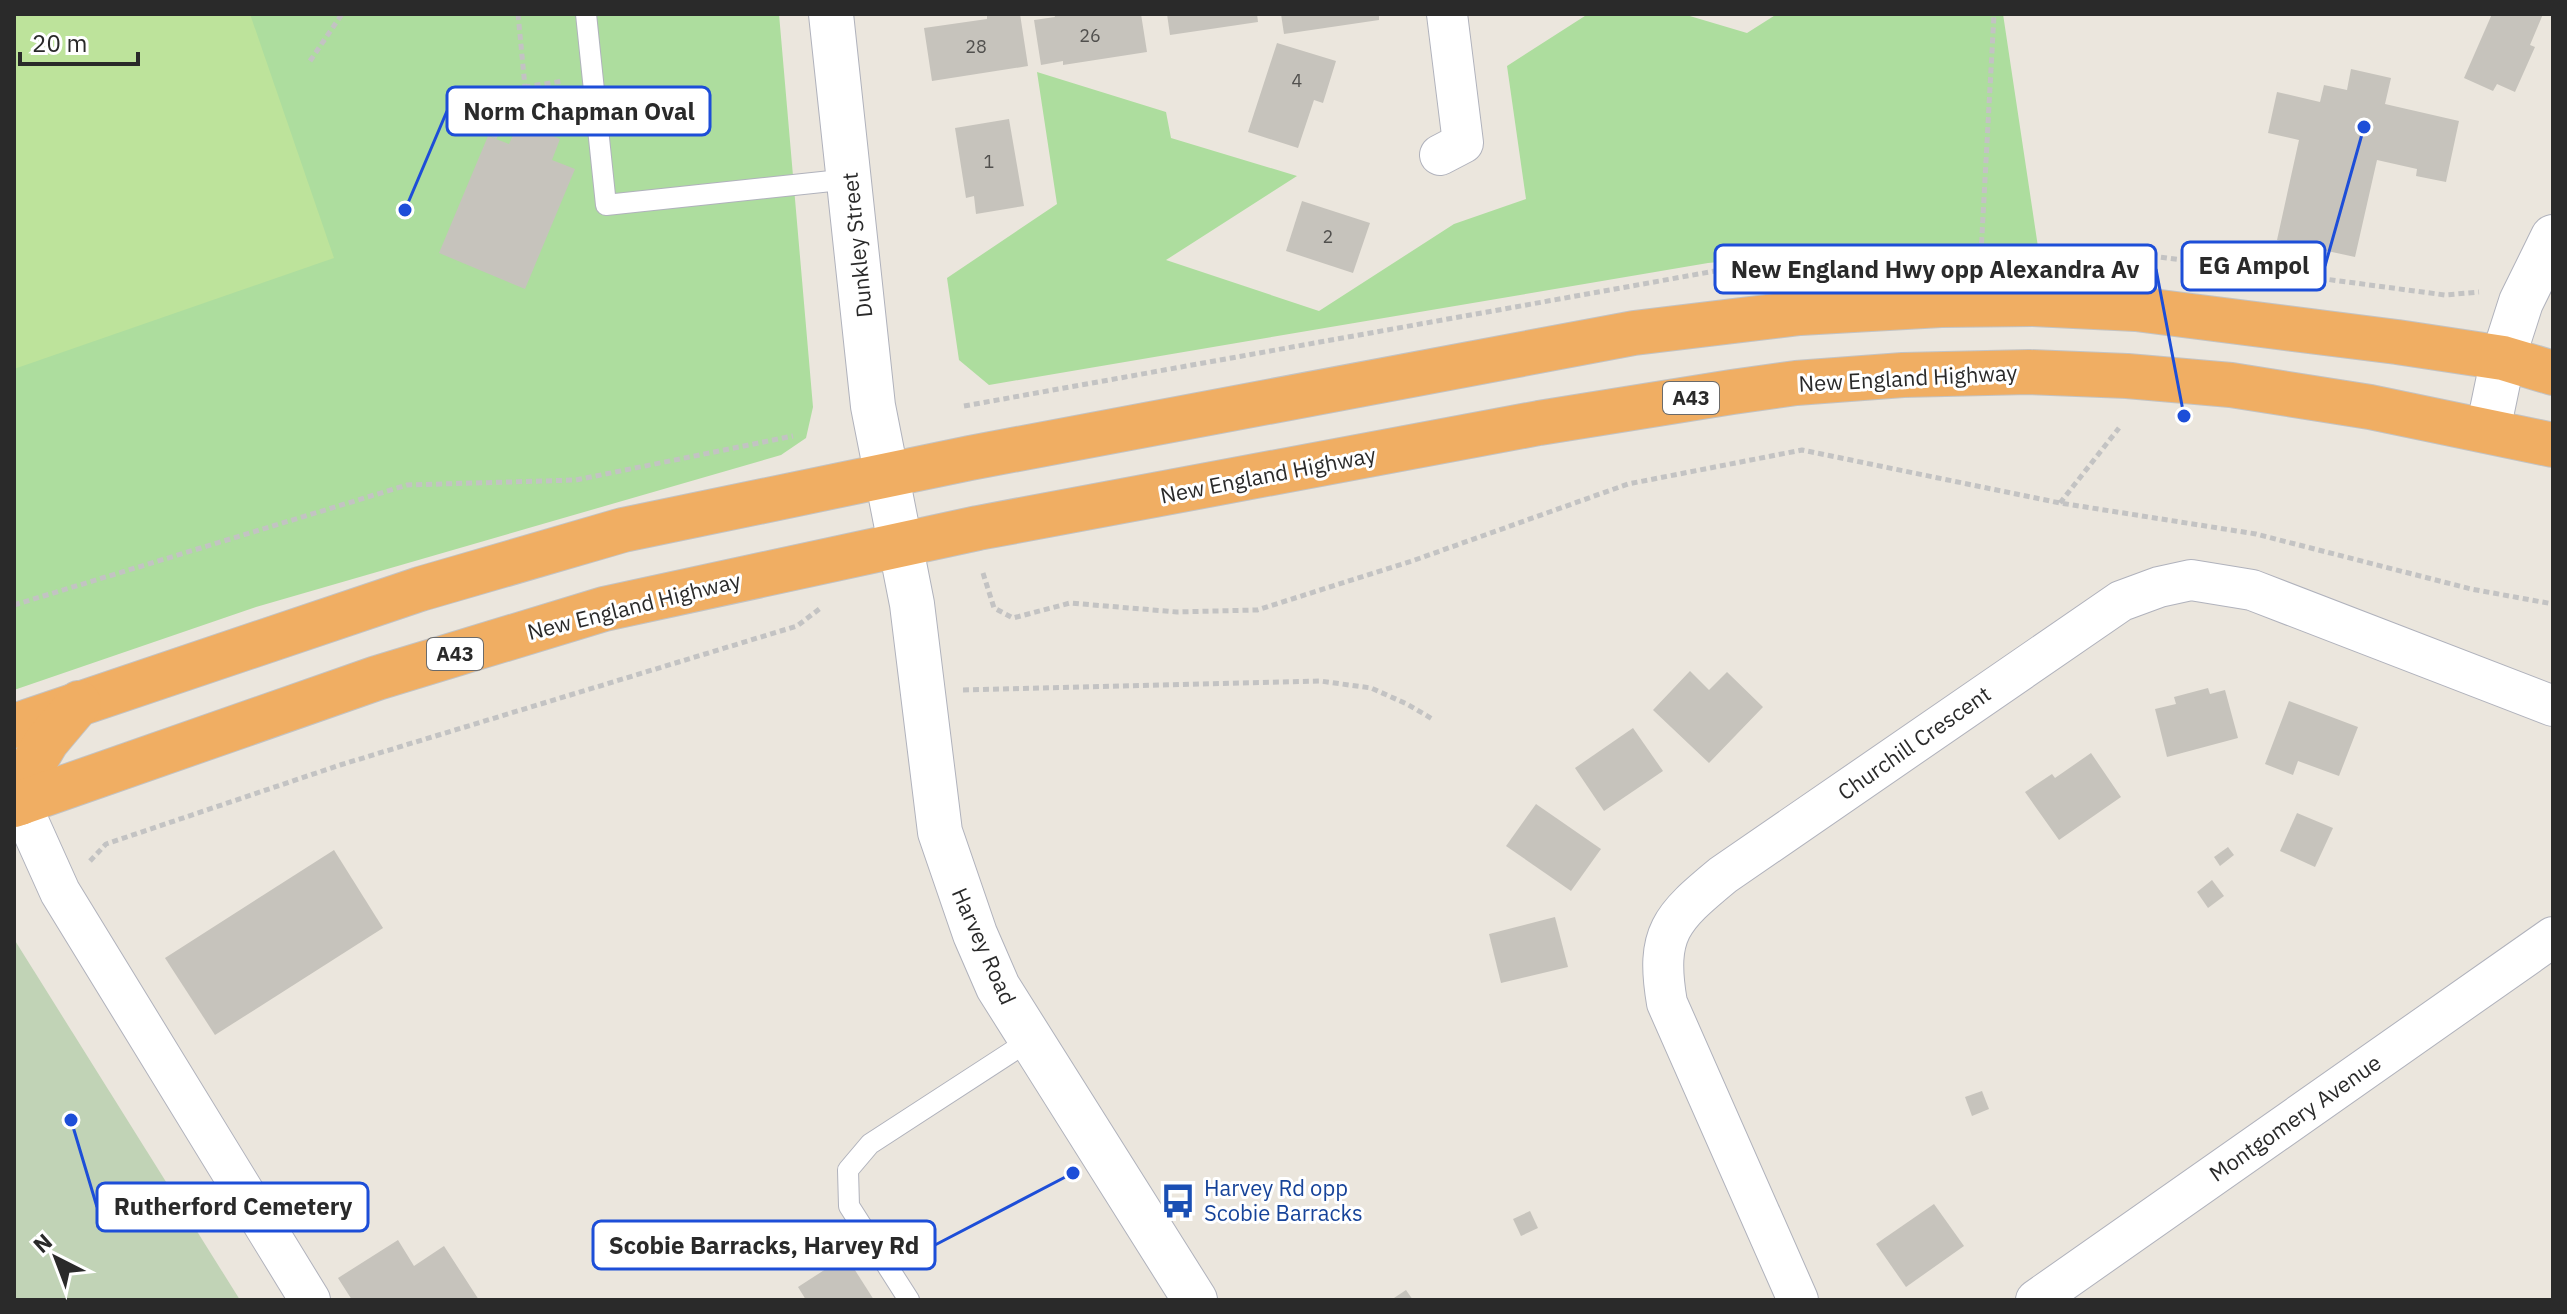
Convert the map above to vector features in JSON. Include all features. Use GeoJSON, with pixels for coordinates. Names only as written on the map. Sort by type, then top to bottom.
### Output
{"type":"FeatureCollection","features":[{"type":"Feature","properties":{"kind":"highway"},"geometry":{"type":"LineString","coordinates":[[14,726],[420,589],[623,530],[888,474],[1634,333],[1800,313],[2033,304],[2136,309],[2311,329],[2503,358],[2553,373]]}},
{"type":"Feature","properties":{"kind":"highway","name":"New England Highway"},"geometry":{"type":"LineString","coordinates":[[17,804],[377,678],[604,609],[978,528],[1539,423],[1783,385],[1903,375],[2029,372],[2127,376],[2231,385],[2370,407],[2553,445]]}},
{"type":"Feature","properties":{"kind":"highway"},"geometry":{"type":"LineString","coordinates":[[17,804],[29,771],[47,741],[79,703]]}},
{"type":"Feature","properties":{"kind":"street","name":"Dunkley Street"},"geometry":{"type":"LineString","coordinates":[[831,14],[873,406],[901,545]]}},
{"type":"Feature","properties":{"kind":"street"},"geometry":{"type":"LineString","coordinates":[[1440,155],[1463,143],[1447,14]]}},
{"type":"Feature","properties":{"kind":"street"},"geometry":{"type":"LineString","coordinates":[[2488,430],[2503,358],[2521,302],[2553,237]]}},
{"type":"Feature","properties":{"kind":"street","name":"Harvey Road"},"geometry":{"type":"LineString","coordinates":[[901,545],[940,832],[975,934],[998,987],[1195,1300]]}},
{"type":"Feature","properties":{"kind":"street","name":"Churchill Crescent"},"geometry":{"type":"LineString","coordinates":[[1798,1300],[1667,1003],[1661,971],[1664,942],[1676,919],[1723,875],[2121,601],[2159,587],[2191,580],[2252,590],[2553,706]]}},
{"type":"Feature","properties":{"kind":"street"},"geometry":{"type":"LineString","coordinates":[[17,804],[60,892],[310,1300]]}},
{"type":"Feature","properties":{"kind":"street","name":"Montgomery Avenue"},"geometry":{"type":"LineString","coordinates":[[2036,1300],[2553,937]]}},
{"type":"Feature","properties":{"kind":"lane"},"geometry":{"type":"LineString","coordinates":[[586,14],[606,205],[850,179]]}},
{"type":"Feature","properties":{"kind":"lane"},"geometry":{"type":"LineString","coordinates":[[909,1300],[849,1206],[848,1170],[870,1144],[1030,1040]]}},
{"type":"Feature","properties":{"kind":"path"},"geometry":{"type":"LineString","coordinates":[[310,61],[342,14]]}},
{"type":"Feature","properties":{"kind":"path"},"geometry":{"type":"LineString","coordinates":[[518,14],[525,87]]}},
{"type":"Feature","properties":{"kind":"path"},"geometry":{"type":"LineString","coordinates":[[1981,253],[1994,14]]}},
{"type":"Feature","properties":{"kind":"path"},"geometry":{"type":"LineString","coordinates":[[494,138],[517,94],[525,87],[591,77]]}},
{"type":"Feature","properties":{"kind":"path"},"geometry":{"type":"LineString","coordinates":[[2060,503],[2119,428]]}},
{"type":"Feature","properties":{"kind":"path"},"geometry":{"type":"LineString","coordinates":[[14,605],[407,485],[576,480],[793,436]]}},
{"type":"Feature","properties":{"kind":"path"},"geometry":{"type":"LineString","coordinates":[[983,573],[994,608],[1013,618],[1070,603],[1177,612],[1257,610],[1412,561],[1628,484],[1802,450],[2060,503],[2256,534],[2471,589],[2553,604]]}},
{"type":"Feature","properties":{"kind":"path"},"geometry":{"type":"LineString","coordinates":[[60,892],[106,844],[340,765],[797,626],[822,607]]}},
{"type":"Feature","properties":{"kind":"path"},"geometry":{"type":"LineString","coordinates":[[923,696],[965,690],[1320,681],[1371,688],[1434,720]]}},
{"type":"Feature","properties":{"kind":"green space"},"geometry":{"type":"Polygon","coordinates":[[[14,14],[779,14],[813,407],[806,438],[781,455],[256,607],[14,690],[14,14]]]}},
{"type":"Feature","properties":{"kind":"green space"},"geometry":{"type":"Polygon","coordinates":[[[14,14],[250,14],[334,258],[14,369],[14,14]]]}},
{"type":"Feature","properties":{"kind":"green space"},"geometry":{"type":"Polygon","coordinates":[[[1588,14],[1683,14],[1747,33],[1777,14],[2003,14],[2038,247],[1865,248],[1708,263],[989,385],[959,360],[947,278],[1057,204],[1037,72],[1166,112],[1171,138],[1297,176],[1166,260],[1319,311],[1454,224],[1526,199],[1507,66],[1588,14]]]}},
{"type":"Feature","properties":{"kind":"green space"},"geometry":{"type":"Polygon","coordinates":[[[14,939],[240,1300],[14,1300],[14,939]]]}},
{"type":"Feature","properties":{"kind":"building"},"geometry":{"type":"Polygon","coordinates":[[[987,14],[1020,14],[1028,66],[932,81],[924,28],[987,19],[987,14]]]}},
{"type":"Feature","properties":{"kind":"building"},"geometry":{"type":"Polygon","coordinates":[[[1054,14],[1141,14],[1147,52],[1063,65],[1063,61],[1041,65],[1034,20],[1055,17],[1054,14]]]}},
{"type":"Feature","properties":{"kind":"building"},"geometry":{"type":"Polygon","coordinates":[[[1167,14],[1257,14],[1258,22],[1170,35],[1167,14]]]}},
{"type":"Feature","properties":{"kind":"building"},"geometry":{"type":"Polygon","coordinates":[[[1281,14],[1379,14],[1379,20],[1284,34],[1281,14]]]}},
{"type":"Feature","properties":{"kind":"building"},"geometry":{"type":"Polygon","coordinates":[[[2492,14],[2543,14],[2530,45],[2535,47],[2515,92],[2497,84],[2493,91],[2464,78],[2492,14]]]}},
{"type":"Feature","properties":{"kind":"building"},"geometry":{"type":"Polygon","coordinates":[[[1277,43],[1336,61],[1323,103],[1314,100],[1298,148],[1248,132],[1277,43]]]}},
{"type":"Feature","properties":{"kind":"building"},"geometry":{"type":"Polygon","coordinates":[[[2351,69],[2391,78],[2385,104],[2459,121],[2446,182],[2416,176],[2417,169],[2377,160],[2355,257],[2277,240],[2299,140],[2268,133],[2277,92],[2320,102],[2324,85],[2347,90],[2351,69]]]}},
{"type":"Feature","properties":{"kind":"building"},"geometry":{"type":"Polygon","coordinates":[[[1009,119],[1024,206],[976,214],[974,196],[966,198],[955,128],[1009,119]]]}},
{"type":"Feature","properties":{"kind":"building"},"geometry":{"type":"Polygon","coordinates":[[[519,122],[560,139],[552,160],[575,169],[525,289],[439,253],[488,136],[509,144],[519,122]]]}},
{"type":"Feature","properties":{"kind":"building"},"geometry":{"type":"Polygon","coordinates":[[[1302,201],[1370,223],[1353,273],[1286,251],[1302,201]]]}},
{"type":"Feature","properties":{"kind":"building"},"geometry":{"type":"Polygon","coordinates":[[[1690,671],[1709,690],[1727,672],[1763,707],[1709,763],[1653,710],[1690,671]]]}},
{"type":"Feature","properties":{"kind":"building"},"geometry":{"type":"Polygon","coordinates":[[[2208,688],[2210,694],[2225,690],[2238,738],[2167,757],[2155,709],[2176,704],[2174,697],[2208,688]]]}},
{"type":"Feature","properties":{"kind":"building"},"geometry":{"type":"Polygon","coordinates":[[[2289,701],[2358,727],[2339,776],[2298,761],[2293,775],[2265,764],[2289,701]]]}},
{"type":"Feature","properties":{"kind":"building"},"geometry":{"type":"Polygon","coordinates":[[[1633,728],[1663,771],[1604,811],[1575,768],[1633,728]]]}},
{"type":"Feature","properties":{"kind":"building"},"geometry":{"type":"Polygon","coordinates":[[[2091,753],[2121,797],[2059,840],[2025,792],[2052,774],[2055,778],[2091,753]]]}},
{"type":"Feature","properties":{"kind":"building"},"geometry":{"type":"Polygon","coordinates":[[[1536,804],[1601,849],[1571,891],[1506,846],[1536,804]]]}},
{"type":"Feature","properties":{"kind":"building"},"geometry":{"type":"Polygon","coordinates":[[[2297,813],[2333,828],[2315,867],[2280,851],[2297,813]]]}},
{"type":"Feature","properties":{"kind":"building"},"geometry":{"type":"Polygon","coordinates":[[[2228,847],[2234,855],[2220,866],[2214,857],[2228,847]]]}},
{"type":"Feature","properties":{"kind":"building"},"geometry":{"type":"Polygon","coordinates":[[[334,850],[383,928],[215,1035],[165,958],[334,850]]]}},
{"type":"Feature","properties":{"kind":"building"},"geometry":{"type":"Polygon","coordinates":[[[2212,880],[2224,896],[2208,908],[2197,892],[2212,880]]]}},
{"type":"Feature","properties":{"kind":"building"},"geometry":{"type":"Polygon","coordinates":[[[1555,917],[1568,967],[1501,983],[1489,934],[1555,917]]]}},
{"type":"Feature","properties":{"kind":"building"},"geometry":{"type":"Polygon","coordinates":[[[1982,1091],[1989,1109],[1972,1116],[1965,1097],[1982,1091]]]}},
{"type":"Feature","properties":{"kind":"building"},"geometry":{"type":"Polygon","coordinates":[[[1934,1204],[1964,1246],[1906,1287],[1876,1244],[1934,1204]]]}},
{"type":"Feature","properties":{"kind":"building"},"geometry":{"type":"Polygon","coordinates":[[[1530,1211],[1538,1228],[1521,1236],[1513,1219],[1530,1211]]]}},
{"type":"Feature","properties":{"kind":"building"},"geometry":{"type":"Polygon","coordinates":[[[398,1240],[414,1266],[444,1246],[479,1300],[352,1300],[338,1278],[398,1240]]]}},
{"type":"Feature","properties":{"kind":"building"},"geometry":{"type":"Polygon","coordinates":[[[846,1256],[874,1300],[806,1300],[798,1287],[846,1256]]]}},
{"type":"Feature","properties":{"kind":"building"},"geometry":{"type":"Polygon","coordinates":[[[1406,1290],[1413,1300],[1391,1300],[1406,1290]]]}},
{"type":"Feature","properties":{"kind":"place","name":"EG Ampol"},"geometry":{"type":"Point","coordinates":[2364,127]}},
{"type":"Feature","properties":{"kind":"place","name":"Norm Chapman Oval"},"geometry":{"type":"Point","coordinates":[405,210]}},
{"type":"Feature","properties":{"kind":"place","name":"New England Hwy opp Alexandra Av"},"geometry":{"type":"Point","coordinates":[2184,416]}},
{"type":"Feature","properties":{"kind":"place","name":"Rutherford Cemetery"},"geometry":{"type":"Point","coordinates":[71,1120]}},
{"type":"Feature","properties":{"kind":"place","name":"Scobie Barracks, Harvey Rd"},"geometry":{"type":"Point","coordinates":[1073,1173]}},
{"type":"Feature","properties":{"kind":"place","name":"Harvey Rd opp Scobie Barracks"},"geometry":{"type":"Point","coordinates":[1178,1201]}}]}
